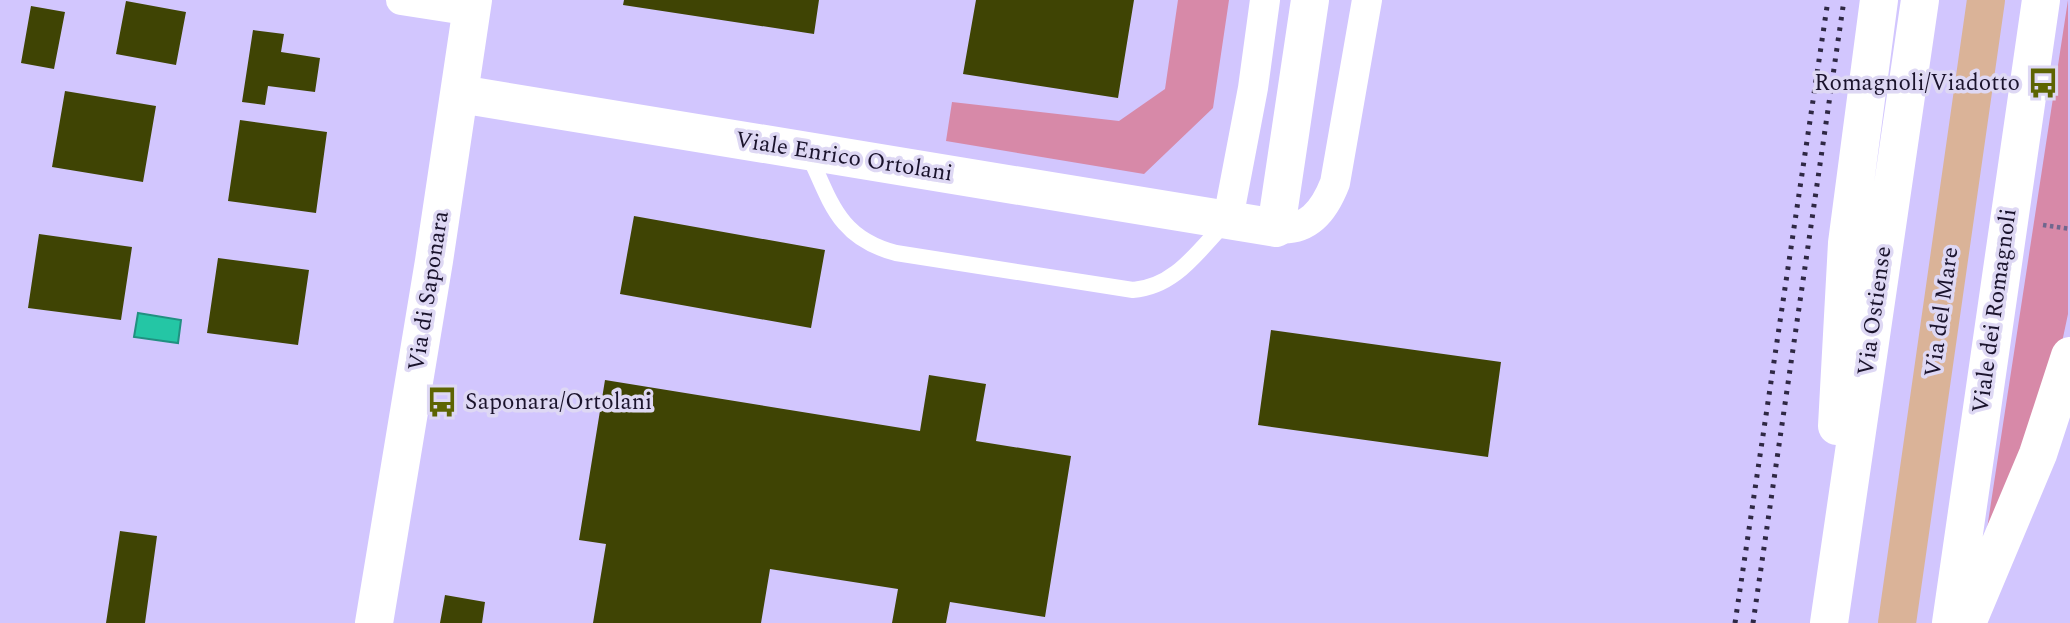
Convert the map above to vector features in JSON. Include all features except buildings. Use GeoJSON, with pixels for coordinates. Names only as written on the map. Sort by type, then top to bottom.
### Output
{"type":"FeatureCollection","features":[{"type":"Feature","properties":{"kind":"main road"},"geometry":{"type":"LineString","coordinates":[[1276,228],[1310,0]]}},
{"type":"Feature","properties":{"kind":"main road"},"geometry":{"type":"LineString","coordinates":[[1831,615],[1840,333],[1856,162],[1879,0]]}},
{"type":"Feature","properties":{"kind":"main road","name":"Via Ostiense"},"geometry":{"type":"LineString","coordinates":[[1831,615],[1920,0]]}},
{"type":"Feature","properties":{"kind":"main road","name":"Via del Mare"},"geometry":{"type":"LineString","coordinates":[[1897,623],[1986,0]]}},
{"type":"Feature","properties":{"kind":"main road","name":"Viale dei Romagnoli"},"geometry":{"type":"LineString","coordinates":[[1951,623],[2041,0]]}},
{"type":"Feature","properties":{"kind":"main road","name":"Via di Saponara"},"geometry":{"type":"LineString","coordinates":[[374,623],[472,5]]}},
{"type":"Feature","properties":{"kind":"main road","name":"Viale Enrico Ortolani"},"geometry":{"type":"LineString","coordinates":[[460,94],[1276,228]]}},
{"type":"Feature","properties":{"kind":"main road"},"geometry":{"type":"LineString","coordinates":[[1967,623],[2038,454],[2070,356]]}},
{"type":"Feature","properties":{"kind":"street"},"geometry":{"type":"LineString","coordinates":[[401,0],[472,5]]}},
{"type":"Feature","properties":{"kind":"street"},"geometry":{"type":"LineString","coordinates":[[1228,219],[1253,88],[1265,0]]}},
{"type":"Feature","properties":{"kind":"street","name":"Viale Enrico Ortolani"},"geometry":{"type":"LineString","coordinates":[[1276,228],[1306,225],[1329,198],[1345,138],[1367,0]]}},
{"type":"Feature","properties":{"kind":"lane"},"geometry":{"type":"LineString","coordinates":[[807,150],[835,212],[849,231],[870,246],[896,253],[1133,290],[1145,289],[1160,284],[1181,270],[1228,219]]}},
{"type":"Feature","properties":{"kind":"shaded area"},"geometry":{"type":"Polygon","coordinates":[[[1178,0],[1229,0],[1213,108],[1144,174],[946,141],[952,102],[1119,121],[1165,89],[1178,0]]]}},
{"type":"Feature","properties":{"kind":"shaded area"},"geometry":{"type":"Polygon","coordinates":[[[2068,0],[2068,314],[2061,347],[1983,555],[2068,0]]]}},
{"type":"Feature","properties":{"kind":"shaded area"},"geometry":{"type":"Polygon","coordinates":[[[138,313],[181,320],[178,343],[134,337],[138,313]]]}},
{"type":"Feature","properties":{"kind":"railway"},"geometry":{"type":"LineString","coordinates":[[1735,623],[1828,0]]}},
{"type":"Feature","properties":{"kind":"railway"},"geometry":{"type":"LineString","coordinates":[[1753,623],[1844,0]]}},
{"type":"Feature","properties":{"kind":"place","name":"Romagnoli/Viadotto"},"geometry":{"type":"Point","coordinates":[2043,83]}},
{"type":"Feature","properties":{"kind":"place","name":"Saponara/Ortolani"},"geometry":{"type":"Point","coordinates":[442,402]}}]}
